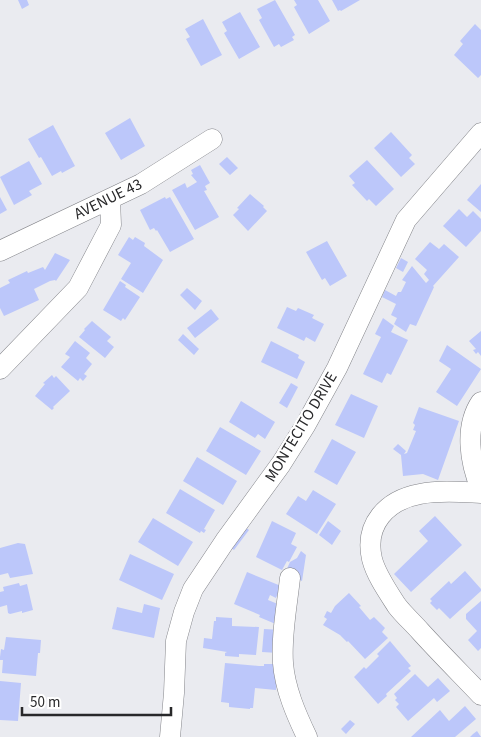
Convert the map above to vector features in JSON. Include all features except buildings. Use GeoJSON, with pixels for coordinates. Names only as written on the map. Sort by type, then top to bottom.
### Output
{"type":"FeatureCollection","features":[{"type":"Feature","properties":{"kind":"street","name":"MONTECITO DRIVE"},"geometry":{"type":"LineString","coordinates":[[170,737],[176,641],[193,589],[225,541],[282,464],[305,426],[337,368],[406,220],[481,133]]}},
{"type":"Feature","properties":{"kind":"street","name":"AVENUE 43"},"geometry":{"type":"LineString","coordinates":[[0,251],[141,184],[212,139]]}},
{"type":"Feature","properties":{"kind":"street"},"geometry":{"type":"LineString","coordinates":[[0,369],[78,288],[111,225],[110,199]]}},
{"type":"Feature","properties":{"kind":"street"},"geometry":{"type":"LineString","coordinates":[[481,402],[471,430],[470,454],[474,473],[481,491],[427,493],[399,501],[385,510],[374,525],[370,542],[372,560],[380,578],[398,606],[481,695]]}},
{"type":"Feature","properties":{"kind":"street"},"geometry":{"type":"LineString","coordinates":[[290,578],[284,633],[283,664],[290,696],[307,737]]}}]}
